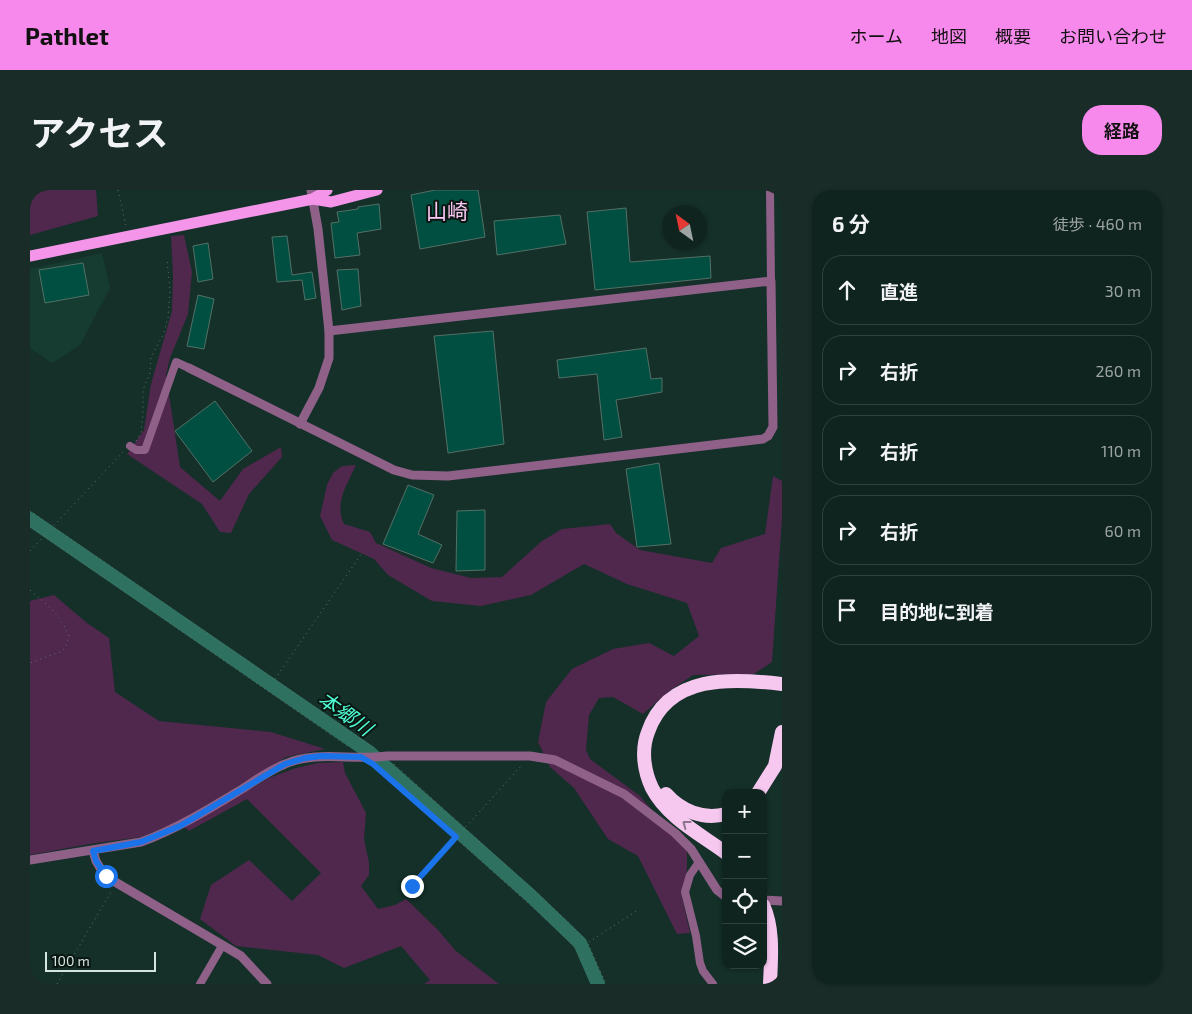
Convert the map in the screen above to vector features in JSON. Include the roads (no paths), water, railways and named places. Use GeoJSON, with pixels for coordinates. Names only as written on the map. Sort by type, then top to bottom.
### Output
{"type":"FeatureCollection","features":[{"type":"Feature","properties":{"kind":"highway"},"geometry":{"type":"LineString","coordinates":[[722,850],[685,824],[658,798],[646,771],[644,760],[646,737],[656,715],[663,706],[672,698],[695,686],[723,680],[739,680],[779,688]]}},
{"type":"Feature","properties":{"kind":"highway"},"geometry":{"type":"LineString","coordinates":[[722,814],[704,816],[694,813],[678,805],[663,791],[654,774],[652,764],[651,752],[655,732],[660,721],[676,704],[697,692],[724,688],[779,688]]}},
{"type":"Feature","properties":{"kind":"highway"},"geometry":{"type":"LineString","coordinates":[[761,789],[770,776],[774,766],[782,732]]}},
{"type":"Feature","properties":{"kind":"highway"},"geometry":{"type":"LineString","coordinates":[[767,919],[770,939],[770,984]]}},
{"type":"Feature","properties":{"kind":"main road"},"geometry":{"type":"LineString","coordinates":[[30,256],[128,236],[327,190]]}},
{"type":"Feature","properties":{"kind":"main road"},"geometry":{"type":"LineString","coordinates":[[312,195],[331,202],[377,190]]}},
{"type":"Feature","properties":{"kind":"street"},"geometry":{"type":"LineString","coordinates":[[130,446],[136,450],[144,450],[176,362],[394,470],[412,475],[433,477],[763,439],[768,436],[773,427],[770,190]]}},
{"type":"Feature","properties":{"kind":"street"},"geometry":{"type":"LineString","coordinates":[[300,424],[319,388],[328,358],[329,331],[318,229],[312,195]]}},
{"type":"Feature","properties":{"kind":"street"},"geometry":{"type":"LineString","coordinates":[[329,331],[771,281]]}},
{"type":"Feature","properties":{"kind":"street"},"geometry":{"type":"LineString","coordinates":[[30,860],[141,842],[173,829],[285,764],[305,758],[322,756],[530,756],[555,760],[624,794],[675,833],[691,849],[710,882],[722,894]]}},
{"type":"Feature","properties":{"kind":"street"},"geometry":{"type":"LineString","coordinates":[[93,851],[96,861],[106,876],[116,884],[241,956],[268,984]]}},
{"type":"Feature","properties":{"kind":"street"},"geometry":{"type":"LineString","coordinates":[[699,862],[690,875],[685,892],[702,971],[713,984]]}},
{"type":"Feature","properties":{"kind":"street"},"geometry":{"type":"LineString","coordinates":[[767,900],[782,900]]}},
{"type":"Feature","properties":{"kind":"street"},"geometry":{"type":"LineString","coordinates":[[200,984],[222,946]]}},
{"type":"Feature","properties":{"kind":"waterway","name":"本郷川"},"geometry":{"type":"LineString","coordinates":[[30,519],[369,752],[531,896],[580,943],[598,984]]}},
{"type":"Feature","properties":{"kind":"district","name":"山崎"},"geometry":{"type":"Point","coordinates":[447,210]}}]}
